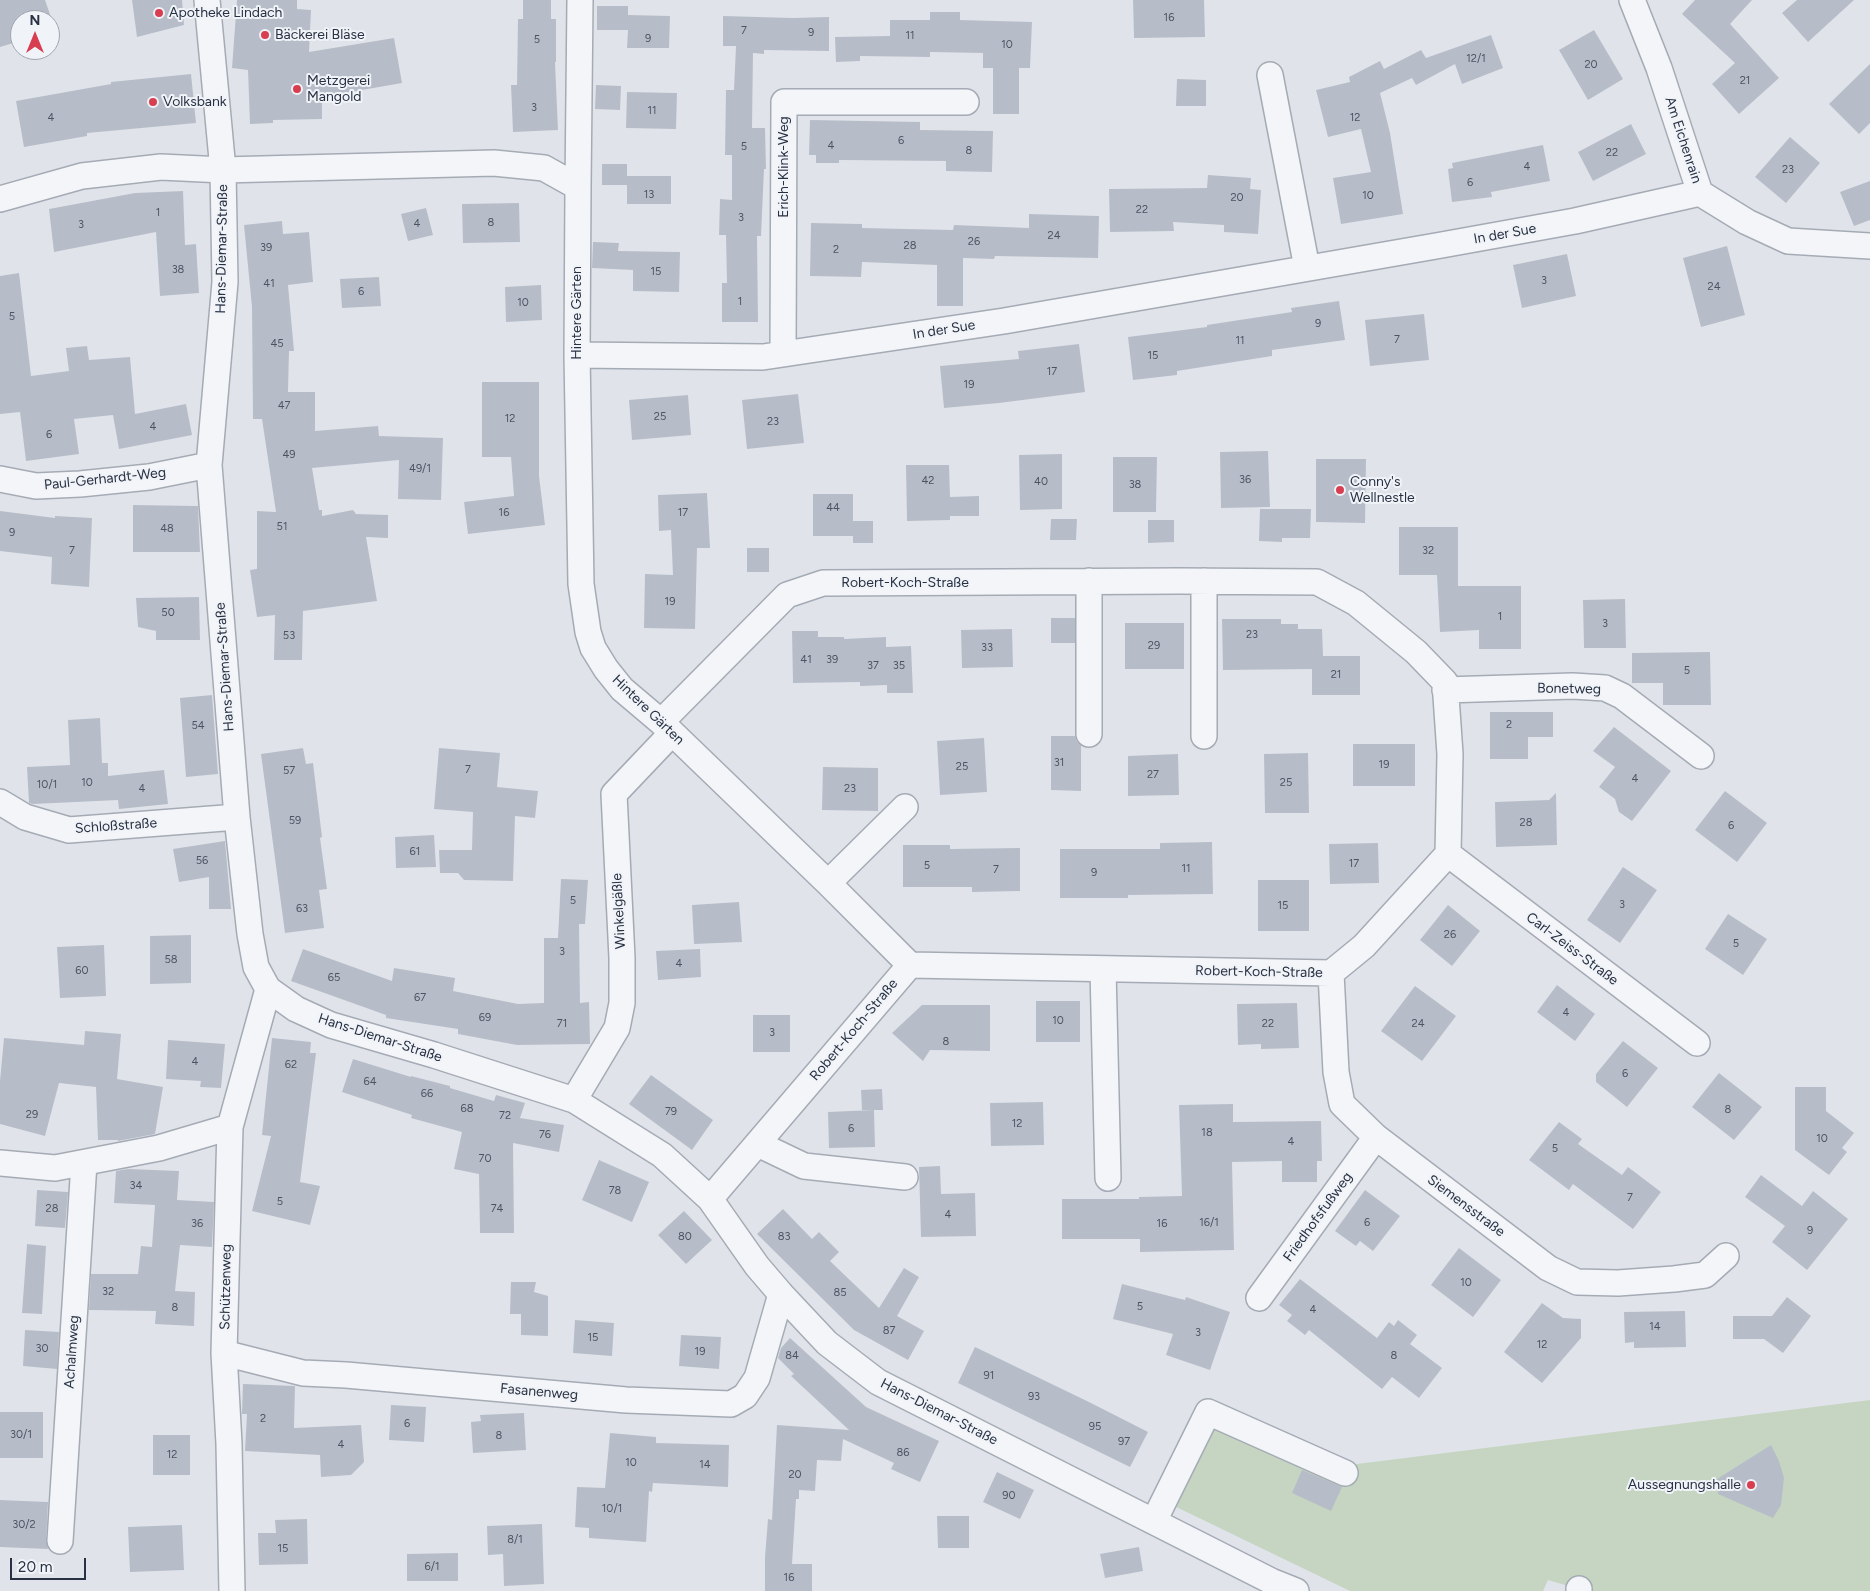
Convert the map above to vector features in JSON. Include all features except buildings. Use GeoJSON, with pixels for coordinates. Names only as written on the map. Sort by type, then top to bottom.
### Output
{"type":"FeatureCollection","features":[{"type":"Feature","properties":{"kind":"street","name":"Hans-Diemar-Straße"},"geometry":{"type":"LineString","coordinates":[[207,0],[223,170],[225,282],[209,465],[237,817],[253,951],[256,967],[268,989],[296,1009],[331,1025],[434,1055],[574,1100],[662,1156],[710,1199],[757,1266],[781,1294],[827,1343],[878,1382],[1271,1581],[1296,1591]]}},
{"type":"Feature","properties":{"kind":"street","name":"Hintere Gärten"},"geometry":{"type":"LineString","coordinates":[[580,0],[577,355],[581,584],[588,632],[593,648],[606,669],[622,689],[666,728],[828,882],[910,965]]}},
{"type":"Feature","properties":{"kind":"street","name":"Am Eichenrain"},"geometry":{"type":"LineString","coordinates":[[1632,0],[1659,68],[1700,193],[1748,222],[1788,241],[1870,246]]}},
{"type":"Feature","properties":{"kind":"street"},"geometry":{"type":"LineString","coordinates":[[1270,75],[1308,268]]}},
{"type":"Feature","properties":{"kind":"street","name":"Erich-Klink-Weg"},"geometry":{"type":"LineString","coordinates":[[783,354],[784,102],[966,102]]}},
{"type":"Feature","properties":{"kind":"street"},"geometry":{"type":"LineString","coordinates":[[0,199],[82,176],[161,167],[223,170],[494,163],[544,168],[578,187]]}},
{"type":"Feature","properties":{"kind":"street","name":"In der Sue"},"geometry":{"type":"LineString","coordinates":[[577,355],[763,357],[1004,321],[1308,268],[1575,221],[1700,193]]}},
{"type":"Feature","properties":{"kind":"street","name":"Paul-Gerhardt-Weg"},"geometry":{"type":"LineString","coordinates":[[0,479],[36,486],[80,484],[149,477],[209,465]]}},
{"type":"Feature","properties":{"kind":"street"},"geometry":{"type":"LineString","coordinates":[[1204,580],[1204,736]]}},
{"type":"Feature","properties":{"kind":"street","name":"Robert-Koch-Straße"},"geometry":{"type":"LineString","coordinates":[[666,728],[787,595],[823,583],[1204,580],[1317,582],[1356,603],[1416,652],[1444,682],[1445,690],[1450,754],[1448,854],[1364,946],[1332,973],[910,965],[710,1199]]}},
{"type":"Feature","properties":{"kind":"street"},"geometry":{"type":"LineString","coordinates":[[1089,581],[1089,734]]}},
{"type":"Feature","properties":{"kind":"street","name":"Bonetweg"},"geometry":{"type":"LineString","coordinates":[[1445,690],[1573,686],[1605,688],[1622,696],[1701,756]]}},
{"type":"Feature","properties":{"kind":"street","name":"Winkelgäßle"},"geometry":{"type":"LineString","coordinates":[[574,1100],[617,1028],[622,1003],[622,958],[614,794],[666,728]]}},
{"type":"Feature","properties":{"kind":"street","name":"Schloßstraße"},"geometry":{"type":"LineString","coordinates":[[0,802],[25,817],[68,830],[237,817]]}},
{"type":"Feature","properties":{"kind":"street"},"geometry":{"type":"LineString","coordinates":[[828,882],[905,807]]}},
{"type":"Feature","properties":{"kind":"street","name":"Carl-Zeiss-Straße"},"geometry":{"type":"LineString","coordinates":[[1448,854],[1697,1043]]}},
{"type":"Feature","properties":{"kind":"street"},"geometry":{"type":"LineString","coordinates":[[1102,969],[1108,1178]]}},
{"type":"Feature","properties":{"kind":"street","name":"Siemensstraße"},"geometry":{"type":"LineString","coordinates":[[1332,973],[1336,1072],[1342,1104],[1376,1137],[1548,1268],[1577,1282],[1618,1283],[1674,1280],[1705,1275],[1726,1256]]}},
{"type":"Feature","properties":{"kind":"street","name":"Schützenweg"},"geometry":{"type":"LineString","coordinates":[[232,1591],[229,1444],[224,1353],[230,1127],[268,989]]}},
{"type":"Feature","properties":{"kind":"street"},"geometry":{"type":"LineString","coordinates":[[0,1163],[55,1168],[159,1148],[230,1127]]}},
{"type":"Feature","properties":{"kind":"street","name":"Friedhofsfußweg"},"geometry":{"type":"LineString","coordinates":[[1259,1298],[1376,1137]]}},
{"type":"Feature","properties":{"kind":"street"},"geometry":{"type":"LineString","coordinates":[[758,1144],[804,1166],[905,1177]]}},
{"type":"Feature","properties":{"kind":"street","name":"Achalmweg"},"geometry":{"type":"LineString","coordinates":[[60,1541],[84,1163]]}},
{"type":"Feature","properties":{"kind":"street","name":"Fasanenweg"},"geometry":{"type":"LineString","coordinates":[[224,1353],[303,1373],[626,1400],[731,1404],[745,1396],[758,1378],[781,1294]]}},
{"type":"Feature","properties":{"kind":"street"},"geometry":{"type":"LineString","coordinates":[[1154,1521],[1208,1412],[1344,1473]]}},
{"type":"Feature","properties":{"kind":"green space"},"geometry":{"type":"Polygon","coordinates":[[[1870,1400],[1870,1591],[1585,1591],[1548,1580],[1543,1591],[1350,1591],[1168,1503],[1206,1422],[1349,1465],[1870,1400]]]}},
{"type":"Feature","properties":{"kind":"place","name":"Apotheke Lindach"},"geometry":{"type":"Point","coordinates":[159,13]}},
{"type":"Feature","properties":{"kind":"place","name":"Bäckerei Bläse"},"geometry":{"type":"Point","coordinates":[265,35]}},
{"type":"Feature","properties":{"kind":"place","name":"Metzgerei Mangold"},"geometry":{"type":"Point","coordinates":[297,89]}},
{"type":"Feature","properties":{"kind":"place","name":"Volksbank"},"geometry":{"type":"Point","coordinates":[153,102]}},
{"type":"Feature","properties":{"kind":"place","name":"Conny's Wellnestle"},"geometry":{"type":"Point","coordinates":[1340,490]}},
{"type":"Feature","properties":{"kind":"place","name":"Aussegnungshalle"},"geometry":{"type":"Point","coordinates":[1751,1485]}}]}
